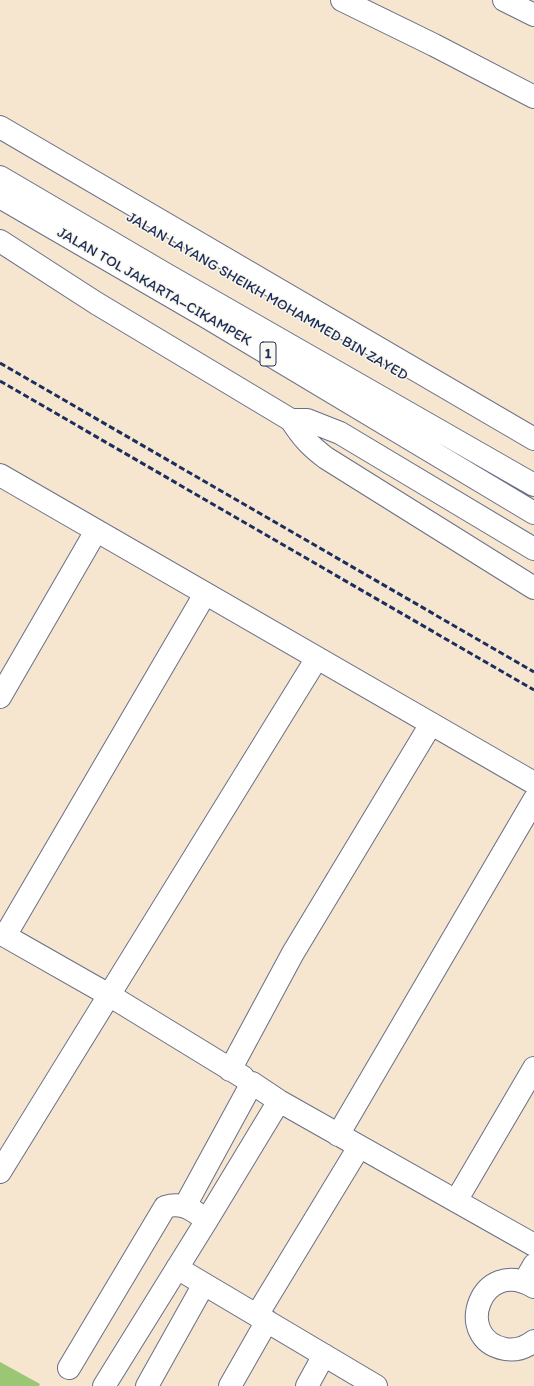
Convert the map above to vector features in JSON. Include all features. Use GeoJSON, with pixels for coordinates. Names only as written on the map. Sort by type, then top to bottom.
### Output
{"type":"FeatureCollection","features":[{"type":"Feature","properties":{"kind":"main road"},"geometry":{"type":"LineString","coordinates":[[342,0],[434,45],[534,97]]}},
{"type":"Feature","properties":{"kind":"main road"},"geometry":{"type":"LineString","coordinates":[[504,0],[534,15]]}},
{"type":"Feature","properties":{"kind":"main road"},"geometry":{"type":"LineString","coordinates":[[0,127],[534,439]]}},
{"type":"Feature","properties":{"kind":"main road","name":"JALAN LAYANG SHEIKH MOHAMMED BIN ZAYED"},"geometry":{"type":"LineString","coordinates":[[0,143],[188,250],[534,452]]}},
{"type":"Feature","properties":{"kind":"main road","name":"JALAN LAYANG SHEIKH MOHAMMED BIN ZAYED"},"geometry":{"type":"LineString","coordinates":[[0,177],[534,485]]}},
{"type":"Feature","properties":{"kind":"main road","name":"JALAN TOL JAKARTA–CIKAMPEK"},"geometry":{"type":"LineString","coordinates":[[0,197],[205,316],[534,513]]}},
{"type":"Feature","properties":{"kind":"main road"},"geometry":{"type":"LineString","coordinates":[[0,241],[96,303],[291,420],[310,446],[326,458],[534,588]]}},
{"type":"Feature","properties":{"kind":"main road"},"geometry":{"type":"LineString","coordinates":[[291,420],[307,420],[340,433],[534,548]]}},
{"type":"Feature","properties":{"kind":"main road"},"geometry":{"type":"LineString","coordinates":[[0,476],[534,783]]}},
{"type":"Feature","properties":{"kind":"main road"},"geometry":{"type":"LineString","coordinates":[[0,697],[96,531]]}},
{"type":"Feature","properties":{"kind":"main road"},"geometry":{"type":"LineString","coordinates":[[204,594],[3,935],[109,995],[279,1101],[534,1245]]}},
{"type":"Feature","properties":{"kind":"main road"},"geometry":{"type":"LineString","coordinates":[[0,1172],[317,658]]}},
{"type":"Feature","properties":{"kind":"main road"},"geometry":{"type":"LineString","coordinates":[[230,1070],[293,953],[431,724]]}},
{"type":"Feature","properties":{"kind":"main road"},"geometry":{"type":"LineString","coordinates":[[338,1134],[534,800]]}},
{"type":"Feature","properties":{"kind":"main road"},"geometry":{"type":"LineString","coordinates":[[456,1201],[534,1068]]}},
{"type":"Feature","properties":{"kind":"main road"},"geometry":{"type":"LineString","coordinates":[[185,1206],[252,1083]]}},
{"type":"Feature","properties":{"kind":"main road"},"geometry":{"type":"LineString","coordinates":[[104,1386],[279,1101]]}},
{"type":"Feature","properties":{"kind":"main road"},"geometry":{"type":"LineString","coordinates":[[230,1386],[262,1318],[359,1147]]}},
{"type":"Feature","properties":{"kind":"main road"},"geometry":{"type":"LineString","coordinates":[[69,1368],[162,1211],[173,1205],[185,1206],[207,1220]]}},
{"type":"Feature","properties":{"kind":"main road"},"geometry":{"type":"LineString","coordinates":[[177,1268],[376,1386]]}},
{"type":"Feature","properties":{"kind":"main road"},"geometry":{"type":"LineString","coordinates":[[531,1278],[502,1281],[492,1285],[484,1293],[476,1311],[480,1330],[485,1338],[492,1344],[510,1350],[520,1349],[534,1341]]}},
{"type":"Feature","properties":{"kind":"main road"},"geometry":{"type":"LineString","coordinates":[[147,1386],[204,1284]]}},
{"type":"Feature","properties":{"kind":"main road"},"geometry":{"type":"LineString","coordinates":[[307,1386],[324,1355]]}},
{"type":"Feature","properties":{"kind":"green space"},"geometry":{"type":"Polygon","coordinates":[[[0,1362],[40,1384],[39,1386],[0,1386],[0,1362]]]}},
{"type":"Feature","properties":{"kind":"railway"},"geometry":{"type":"LineString","coordinates":[[0,363],[534,672]]}},
{"type":"Feature","properties":{"kind":"railway"},"geometry":{"type":"LineString","coordinates":[[0,381],[534,690]]}}]}
